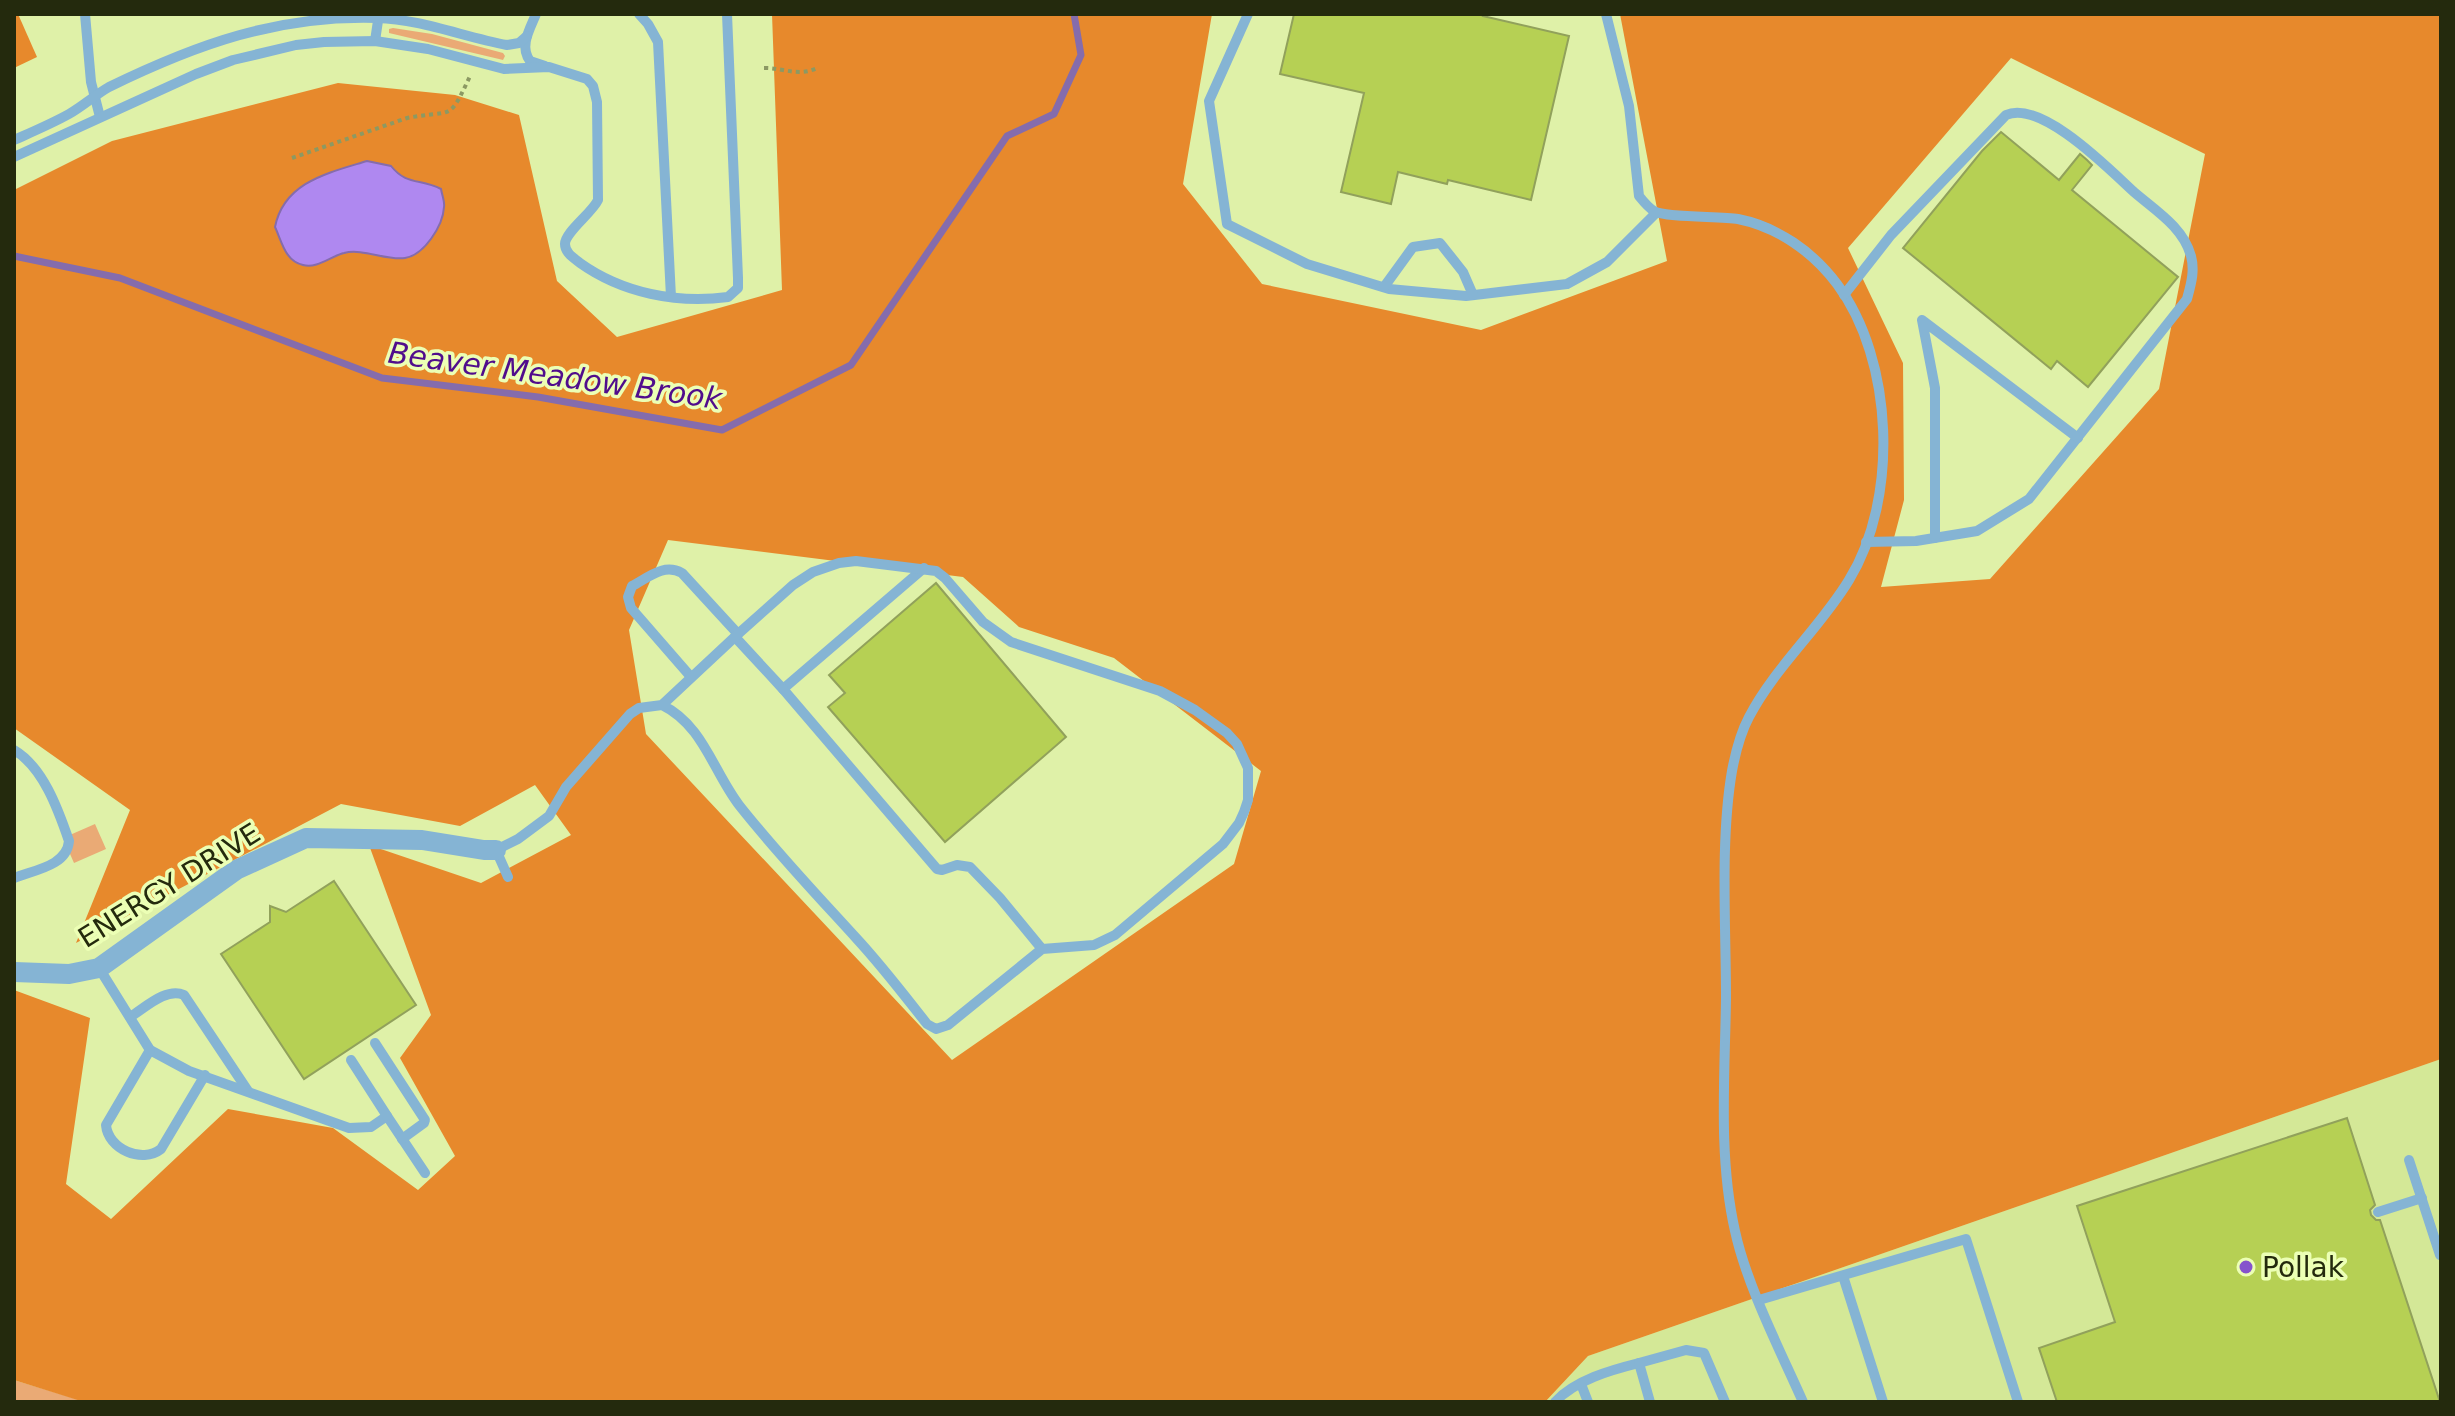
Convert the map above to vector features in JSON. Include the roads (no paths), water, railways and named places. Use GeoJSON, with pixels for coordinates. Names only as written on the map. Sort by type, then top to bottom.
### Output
{"type":"FeatureCollection","features":[{"type":"Feature","properties":{"kind":"street","name":"ENERGY DRIVE"},"geometry":{"type":"LineString","coordinates":[[14,972],[69,974],[99,968],[224,877],[296,841],[318,837],[422,840],[496,850]]}},
{"type":"Feature","properties":{"kind":"lane"},"geometry":{"type":"LineString","coordinates":[[85,14],[91,82],[100,117]]}},
{"type":"Feature","properties":{"kind":"lane"},"geometry":{"type":"LineString","coordinates":[[536,14],[527,36],[525,48],[528,58],[534,63],[587,79],[593,86],[597,102],[598,200],[567,237],[567,252],[589,269],[648,293],[671,297],[724,298],[733,295],[738,288],[727,14]]}},
{"type":"Feature","properties":{"kind":"lane"},"geometry":{"type":"LineString","coordinates":[[639,14],[658,42],[671,297]]}},
{"type":"Feature","properties":{"kind":"lane"},"geometry":{"type":"LineString","coordinates":[[1248,14],[1209,101],[1227,224],[1307,264],[1384,287],[1473,295],[1567,284],[1607,262],[1656,213]]}},
{"type":"Feature","properties":{"kind":"lane"},"geometry":{"type":"LineString","coordinates":[[1606,14],[1629,106],[1639,196],[1656,213],[1739,220],[1772,231],[1807,250],[1861,321],[1876,373],[1884,417],[1883,465],[1874,523],[1851,578],[1772,680],[1747,720],[1733,771],[1726,848],[1725,1179],[1735,1234],[1759,1300],[1803,1402]]}},
{"type":"Feature","properties":{"kind":"lane"},"geometry":{"type":"LineString","coordinates":[[375,41],[378,16]]}},
{"type":"Feature","properties":{"kind":"lane"},"geometry":{"type":"LineString","coordinates":[[14,140],[168,60],[236,34],[278,24],[321,18],[378,16],[507,45],[519,43],[527,36]]}},
{"type":"Feature","properties":{"kind":"lane"},"geometry":{"type":"LineString","coordinates":[[14,157],[196,74],[249,55],[324,42],[375,41],[428,49],[504,69],[549,67]]}},
{"type":"Feature","properties":{"kind":"lane"},"geometry":{"type":"LineString","coordinates":[[1844,295],[1891,235],[2012,112],[2042,119],[2082,143],[2175,226],[2191,255],[2193,277],[2187,299],[2029,499],[1977,531],[1916,541],[1866,542]]}},
{"type":"Feature","properties":{"kind":"lane"},"geometry":{"type":"LineString","coordinates":[[1384,287],[1413,247],[1440,243],[1463,272],[1473,295]]}},
{"type":"Feature","properties":{"kind":"lane"},"geometry":{"type":"LineString","coordinates":[[1935,538],[1935,388],[1922,320],[2078,438]]}},
{"type":"Feature","properties":{"kind":"lane"},"geometry":{"type":"LineString","coordinates":[[508,877],[496,850],[518,839],[549,816],[566,787],[630,714],[639,708],[662,705],[793,585],[830,565],[856,561],[924,568],[941,574],[983,622],[1011,642],[1160,691],[1195,710],[1220,727],[1237,744],[1248,768],[1248,800],[1233,833],[1214,853],[1106,940],[1094,945],[1042,949],[948,1025],[931,1027],[737,803],[695,731],[680,716],[662,705]]}},
{"type":"Feature","properties":{"kind":"lane"},"geometry":{"type":"LineString","coordinates":[[691,677],[631,608],[628,597],[632,586],[664,568],[682,573],[937,869],[957,865],[970,867],[1042,949]]}},
{"type":"Feature","properties":{"kind":"lane"},"geometry":{"type":"LineString","coordinates":[[783,689],[924,568]]}},
{"type":"Feature","properties":{"kind":"lane"},"geometry":{"type":"LineString","coordinates":[[14,750],[31,762],[40,774],[69,841],[67,852],[60,860],[14,878]]}},
{"type":"Feature","properties":{"kind":"lane"},"geometry":{"type":"LineString","coordinates":[[99,968],[150,1050],[189,1071],[349,1128],[371,1127],[387,1116]]}},
{"type":"Feature","properties":{"kind":"lane"},"geometry":{"type":"LineString","coordinates":[[130,1017],[167,994],[178,992],[184,995],[248,1091]]}},
{"type":"Feature","properties":{"kind":"lane"},"geometry":{"type":"LineString","coordinates":[[375,1043],[425,1120],[402,1139]]}},
{"type":"Feature","properties":{"kind":"lane"},"geometry":{"type":"LineString","coordinates":[[150,1050],[106,1125],[112,1142],[137,1156],[153,1155],[161,1149],[205,1075]]}},
{"type":"Feature","properties":{"kind":"lane"},"geometry":{"type":"LineString","coordinates":[[351,1060],[425,1173]]}},
{"type":"Feature","properties":{"kind":"lane"},"geometry":{"type":"LineString","coordinates":[[2409,1160],[2441,1256]]}},
{"type":"Feature","properties":{"kind":"lane"},"geometry":{"type":"LineString","coordinates":[[2378,1212],[2422,1198]]}},
{"type":"Feature","properties":{"kind":"lane"},"geometry":{"type":"LineString","coordinates":[[1759,1300],[1966,1239],[2014,1401]]}},
{"type":"Feature","properties":{"kind":"lane"},"geometry":{"type":"LineString","coordinates":[[1843,1276],[1883,1402]]}},
{"type":"Feature","properties":{"kind":"lane"},"geometry":{"type":"LineString","coordinates":[[1555,1402],[1562,1394],[1607,1372],[1686,1350],[1704,1353],[1725,1402]]}},
{"type":"Feature","properties":{"kind":"lane"},"geometry":{"type":"LineString","coordinates":[[1639,1363],[1650,1402]]}},
{"type":"Feature","properties":{"kind":"lane"},"geometry":{"type":"LineString","coordinates":[[1581,1384],[1588,1402]]}},
{"type":"Feature","properties":{"kind":"waterway","name":"Beaver Meadow Brook"},"geometry":{"type":"LineString","coordinates":[[14,256],[120,278],[382,378],[538,397],[722,430],[851,365],[1007,136],[1054,114],[1081,55],[1074,14]]}},
{"type":"Feature","properties":{"kind":"place","name":"Pollak"},"geometry":{"type":"Point","coordinates":[2246,1267]}}]}
